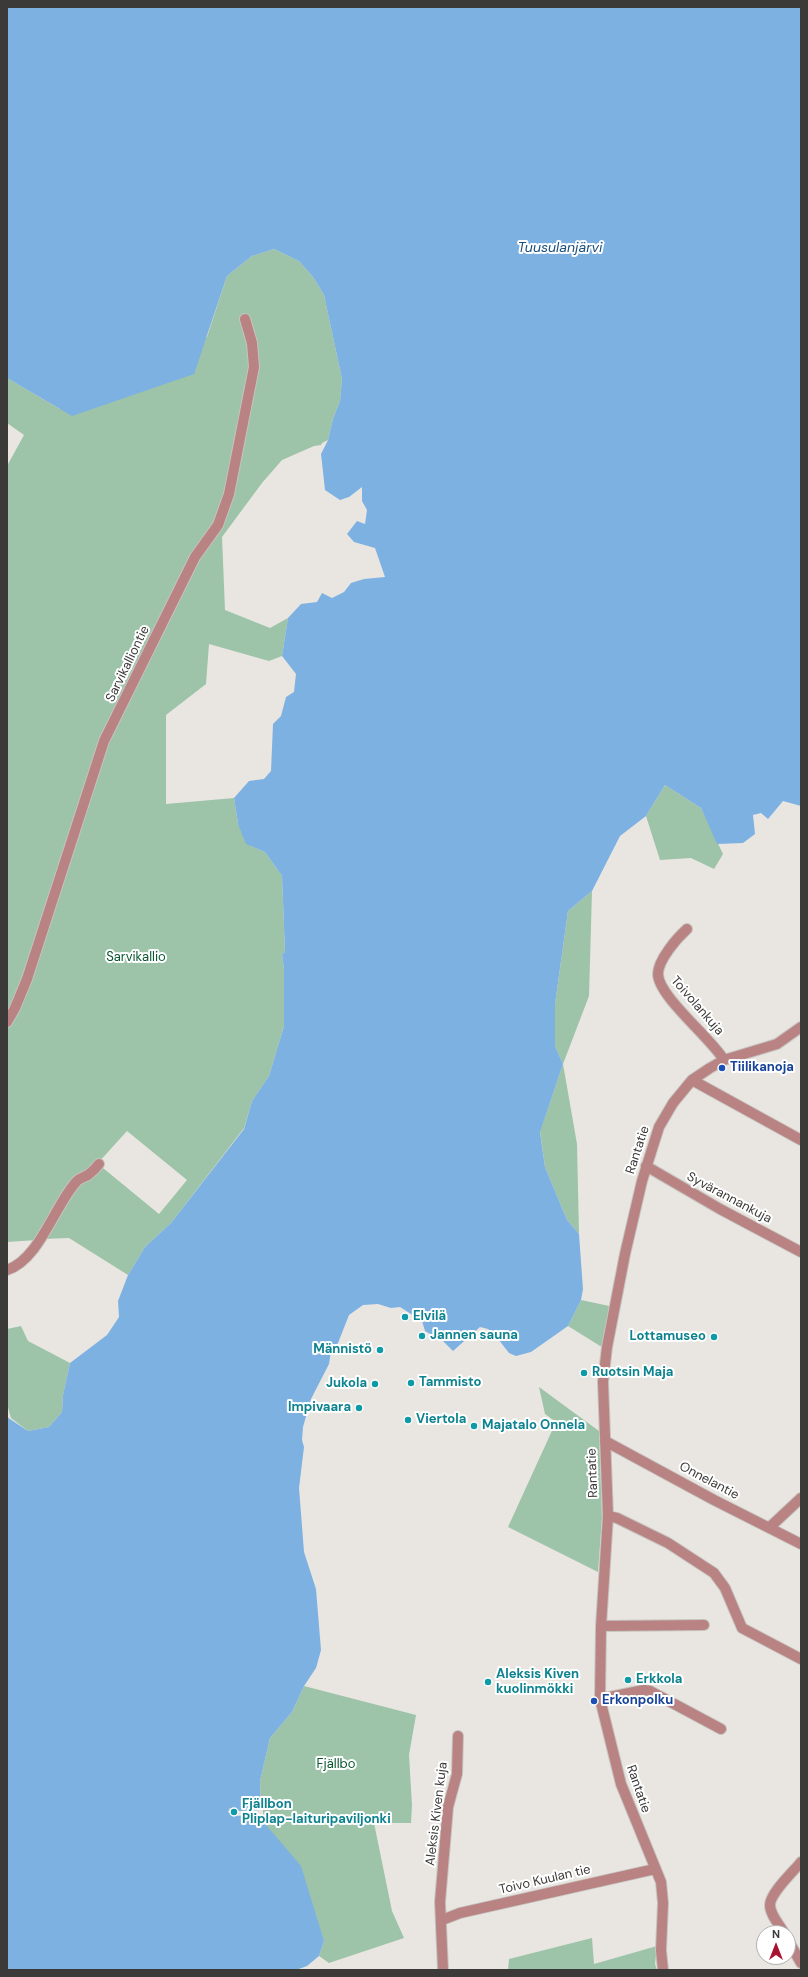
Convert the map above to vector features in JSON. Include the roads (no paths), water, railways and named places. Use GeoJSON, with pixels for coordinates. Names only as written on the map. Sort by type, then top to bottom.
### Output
{"type":"FeatureCollection","features":[{"type":"Feature","properties":{"kind":"street","name":"Sarvikalliontie"},"geometry":{"type":"LineString","coordinates":[[7,1022],[15,1008],[27,979],[104,741],[195,557],[218,525],[229,494],[254,367],[252,343],[245,319]]}},
{"type":"Feature","properties":{"kind":"street","name":"Toivolankuja"},"geometry":{"type":"LineString","coordinates":[[687,929],[678,937],[662,960],[658,973],[658,981],[667,995],[717,1049],[724,1060]]}},
{"type":"Feature","properties":{"kind":"street","name":"Rantatie"},"geometry":{"type":"LineString","coordinates":[[663,1970],[661,1950],[663,1903],[661,1882],[621,1784],[600,1699],[601,1626],[608,1516],[603,1382],[607,1348],[625,1254],[646,1166],[659,1127],[673,1103],[692,1080],[724,1060],[777,1044],[801,1027]]}},
{"type":"Feature","properties":{"kind":"street"},"geometry":{"type":"LineString","coordinates":[[692,1080],[801,1140]]}},
{"type":"Feature","properties":{"kind":"street"},"geometry":{"type":"LineString","coordinates":[[7,1270],[14,1268],[24,1259],[48,1227],[78,1180],[89,1174],[99,1164]]}},
{"type":"Feature","properties":{"kind":"street","name":"Syvärannankuja"},"geometry":{"type":"LineString","coordinates":[[646,1166],[720,1209],[801,1252]]}},
{"type":"Feature","properties":{"kind":"street","name":"Onnelantie"},"geometry":{"type":"LineString","coordinates":[[605,1441],[714,1500],[801,1544]]}},
{"type":"Feature","properties":{"kind":"street"},"geometry":{"type":"LineString","coordinates":[[770,1527],[801,1498]]}},
{"type":"Feature","properties":{"kind":"street"},"geometry":{"type":"LineString","coordinates":[[608,1516],[617,1518],[668,1543],[714,1573],[725,1588],[742,1628],[801,1659]]}},
{"type":"Feature","properties":{"kind":"street"},"geometry":{"type":"LineString","coordinates":[[601,1626],[704,1625]]}},
{"type":"Feature","properties":{"kind":"street"},"geometry":{"type":"LineString","coordinates":[[600,1699],[644,1690],[650,1691],[721,1729]]}},
{"type":"Feature","properties":{"kind":"street","name":"Aleksis Kiven kuja"},"geometry":{"type":"LineString","coordinates":[[443,1970],[442,1920],[440,1902],[448,1808],[457,1774],[458,1736]]}},
{"type":"Feature","properties":{"kind":"street"},"geometry":{"type":"LineString","coordinates":[[779,1925],[770,1905],[773,1896],[801,1862]]}},
{"type":"Feature","properties":{"kind":"street","name":"Toivo Kuulan tie"},"geometry":{"type":"LineString","coordinates":[[442,1920],[460,1913],[655,1869]]}},
{"type":"Feature","properties":{"kind":"street"},"geometry":{"type":"LineString","coordinates":[[796,1954],[801,1963]]}},
{"type":"Feature","properties":{"kind":"water","name":"Tuusulanjärvi"},"geometry":{"type":"Polygon","coordinates":[[[7,7],[801,7],[801,806],[783,801],[768,819],[761,813],[753,815],[755,834],[743,843],[717,844],[701,808],[665,785],[646,816],[620,836],[592,891],[568,911],[555,1004],[555,1046],[563,1064],[540,1132],[545,1167],[567,1220],[579,1234],[583,1289],[581,1300],[568,1326],[531,1352],[516,1356],[509,1353],[495,1335],[488,1329],[480,1327],[453,1351],[443,1341],[425,1331],[422,1321],[400,1307],[391,1308],[378,1304],[363,1305],[349,1315],[338,1343],[331,1351],[329,1364],[311,1399],[303,1427],[302,1440],[304,1447],[299,1488],[304,1552],[316,1589],[321,1650],[316,1668],[304,1686],[292,1712],[270,1738],[260,1781],[261,1819],[301,1866],[324,1941],[319,1956],[307,1966],[296,1970],[7,1970],[7,1417],[28,1431],[49,1427],[62,1412],[63,1395],[70,1363],[107,1335],[119,1317],[118,1301],[128,1275],[145,1247],[171,1223],[244,1129],[252,1101],[269,1076],[284,1026],[284,970],[282,954],[285,952],[282,876],[265,852],[246,844],[238,824],[234,798],[249,781],[264,779],[271,771],[273,724],[281,716],[286,697],[294,692],[296,674],[282,656],[288,618],[301,604],[317,602],[322,593],[332,598],[344,592],[351,583],[364,579],[385,577],[375,548],[354,542],[347,534],[357,521],[365,524],[367,510],[362,501],[362,487],[349,497],[340,500],[325,490],[321,454],[328,440],[333,419],[340,401],[342,379],[324,295],[313,277],[299,261],[274,249],[252,256],[227,276],[194,374],[72,416],[7,378],[7,7]]]}},
{"type":"Feature","properties":{"kind":"place","name":"Tiilikanoja"},"geometry":{"type":"Point","coordinates":[722,1068]}},
{"type":"Feature","properties":{"kind":"place","name":"Elvilä"},"geometry":{"type":"Point","coordinates":[405,1317]}},
{"type":"Feature","properties":{"kind":"place","name":"Jannen sauna"},"geometry":{"type":"Point","coordinates":[422,1336]}},
{"type":"Feature","properties":{"kind":"place","name":"Lottamuseo"},"geometry":{"type":"Point","coordinates":[714,1337]}},
{"type":"Feature","properties":{"kind":"place","name":"Männistö"},"geometry":{"type":"Point","coordinates":[380,1350]}},
{"type":"Feature","properties":{"kind":"place","name":"Ruotsin Maja"},"geometry":{"type":"Point","coordinates":[584,1373]}},
{"type":"Feature","properties":{"kind":"place","name":"Tammisto"},"geometry":{"type":"Point","coordinates":[411,1383]}},
{"type":"Feature","properties":{"kind":"place","name":"Jukola"},"geometry":{"type":"Point","coordinates":[375,1384]}},
{"type":"Feature","properties":{"kind":"place","name":"Impivaara"},"geometry":{"type":"Point","coordinates":[359,1408]}},
{"type":"Feature","properties":{"kind":"place","name":"Viertola"},"geometry":{"type":"Point","coordinates":[408,1420]}},
{"type":"Feature","properties":{"kind":"place","name":"Majatalo Onnela"},"geometry":{"type":"Point","coordinates":[474,1426]}},
{"type":"Feature","properties":{"kind":"place","name":"Erkkola"},"geometry":{"type":"Point","coordinates":[628,1680]}},
{"type":"Feature","properties":{"kind":"place","name":"Aleksis Kiven kuolinmökki"},"geometry":{"type":"Point","coordinates":[488,1682]}},
{"type":"Feature","properties":{"kind":"place","name":"Erkonpolku"},"geometry":{"type":"Point","coordinates":[594,1701]}},
{"type":"Feature","properties":{"kind":"place","name":"Fjällbon Pliplap-laituripaviljonki"},"geometry":{"type":"Point","coordinates":[234,1812]}},
{"type":"Feature","properties":{"kind":"park label","name":"Sarvikallio"},"geometry":{"type":"Point","coordinates":[136,958]}},
{"type":"Feature","properties":{"kind":"park label","name":"Fjällbo"},"geometry":{"type":"Point","coordinates":[336,1765]}}]}
